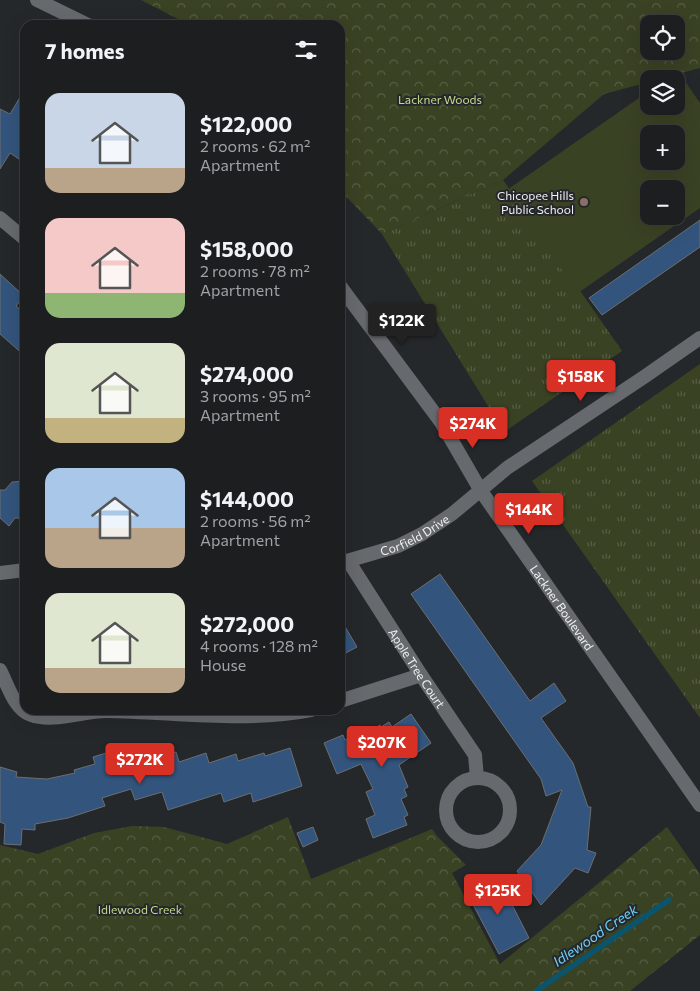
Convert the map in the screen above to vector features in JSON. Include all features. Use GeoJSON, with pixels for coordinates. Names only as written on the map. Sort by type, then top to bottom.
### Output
{"type":"FeatureCollection","features":[{"type":"Feature","properties":{"kind":"street"},"geometry":{"type":"LineString","coordinates":[[37,0],[78,20]]}},
{"type":"Feature","properties":{"kind":"street"},"geometry":{"type":"LineString","coordinates":[[0,218],[20,234]]}},
{"type":"Feature","properties":{"kind":"street","name":"Lackner Boulevard"},"geometry":{"type":"LineString","coordinates":[[345,293],[441,422],[481,491],[700,805]]}},
{"type":"Feature","properties":{"kind":"street","name":"Corfield Drive"},"geometry":{"type":"LineString","coordinates":[[345,562],[398,546],[422,534],[448,517],[507,468],[644,378],[700,338]]}},
{"type":"Feature","properties":{"kind":"street","name":"Apple Tree Court"},"geometry":{"type":"LineString","coordinates":[[345,563],[475,754],[477,778]]}},
{"type":"Feature","properties":{"kind":"street"},"geometry":{"type":"LineString","coordinates":[[0,573],[20,571]]}},
{"type":"Feature","properties":{"kind":"street"},"geometry":{"type":"LineString","coordinates":[[0,670],[20,709]]}},
{"type":"Feature","properties":{"kind":"street"},"geometry":{"type":"LineString","coordinates":[[345,699],[421,675]]}},
{"type":"Feature","properties":{"kind":"street"},"geometry":{"type":"LineString","coordinates":[[31,715],[45,718],[70,715]]}},
{"type":"Feature","properties":{"kind":"street"},"geometry":{"type":"LineString","coordinates":[[195,715],[240,717],[260,715]]}},
{"type":"Feature","properties":{"kind":"street"},"geometry":{"type":"LineString","coordinates":[[477,778],[488,779],[498,784],[506,792],[511,806],[510,818],[504,830],[495,838],[483,842],[472,842],[458,836],[450,828],[446,816],[446,805],[449,795],[456,786],[466,780],[477,778]]}},
{"type":"Feature","properties":{"kind":"green space","name":"Lackner Woods"},"geometry":{"type":"Polygon","coordinates":[[[141,0],[700,0],[700,68],[685,72],[685,70],[640,70],[640,84],[604,94],[503,180],[382,234],[345,195],[345,20],[179,20],[141,0]]]}},
{"type":"Feature","properties":{"kind":"green space"},"geometry":{"type":"Polygon","coordinates":[[[685,81],[700,103],[700,208],[685,218],[685,180],[640,180],[640,225],[676,225],[578,293],[507,190],[640,97],[640,115],[685,115],[685,81]]]}},
{"type":"Feature","properties":{"kind":"green space"},"geometry":{"type":"Polygon","coordinates":[[[503,180],[622,351],[504,432],[382,234],[503,180]]]}},
{"type":"Feature","properties":{"kind":"green space"},"geometry":{"type":"Polygon","coordinates":[[[700,364],[700,718],[532,481],[700,364]]]}},
{"type":"Feature","properties":{"kind":"green space","name":"Idlewood Creek"},"geometry":{"type":"Polygon","coordinates":[[[288,817],[311,879],[432,829],[466,865],[452,873],[500,964],[667,827],[700,874],[700,935],[630,991],[0,991],[0,845],[38,854],[94,833],[132,826],[164,827],[227,844],[288,817]]]}},
{"type":"Feature","properties":{"kind":"building"},"geometry":{"type":"Polygon","coordinates":[[[20,97],[20,160],[10,153],[0,169],[0,109],[10,114],[20,97]]]}},
{"type":"Feature","properties":{"kind":"building"},"geometry":{"type":"Polygon","coordinates":[[[700,220],[700,247],[602,315],[589,298],[700,220]]]}},
{"type":"Feature","properties":{"kind":"building"},"geometry":{"type":"Polygon","coordinates":[[[0,274],[20,292],[20,301],[16,306],[20,310],[20,352],[0,334],[0,274]]]}},
{"type":"Feature","properties":{"kind":"building"},"geometry":{"type":"Polygon","coordinates":[[[20,481],[20,518],[15,518],[9,526],[0,518],[0,490],[5,490],[12,482],[20,481]]]}},
{"type":"Feature","properties":{"kind":"building"},"geometry":{"type":"Polygon","coordinates":[[[440,574],[530,701],[554,683],[566,701],[541,718],[573,763],[588,807],[591,807],[587,850],[596,853],[588,873],[575,868],[541,905],[517,871],[541,845],[562,790],[546,796],[541,779],[411,594],[440,574]]]}},
{"type":"Feature","properties":{"kind":"building"},"geometry":{"type":"Polygon","coordinates":[[[345,627],[357,647],[345,653],[345,627]]]}},
{"type":"Feature","properties":{"kind":"building"},"geometry":{"type":"Polygon","coordinates":[[[411,714],[431,743],[399,765],[408,787],[404,789],[407,796],[401,799],[408,815],[404,817],[407,825],[373,838],[366,819],[375,815],[366,792],[373,789],[361,764],[337,774],[324,743],[343,735],[345,740],[366,729],[368,733],[380,725],[381,727],[389,722],[392,727],[411,714]]]}},
{"type":"Feature","properties":{"kind":"building"},"geometry":{"type":"Polygon","coordinates":[[[290,748],[302,786],[253,802],[251,793],[224,802],[221,793],[168,810],[162,792],[135,800],[131,789],[102,798],[105,806],[68,818],[35,824],[35,830],[22,829],[21,845],[4,844],[5,824],[0,822],[0,767],[17,772],[16,777],[47,779],[75,773],[74,770],[95,764],[93,757],[116,750],[119,759],[146,751],[149,761],[176,752],[179,762],[206,753],[209,763],[236,754],[238,761],[264,753],[265,756],[290,748]]]}},
{"type":"Feature","properties":{"kind":"building"},"geometry":{"type":"Polygon","coordinates":[[[313,827],[318,840],[303,847],[297,833],[313,827]]]}},
{"type":"Feature","properties":{"kind":"building"},"geometry":{"type":"Polygon","coordinates":[[[499,879],[529,938],[499,954],[467,893],[499,879]]]}},
{"type":"Feature","properties":{"kind":"waterway","name":"Idlewood Creek"},"geometry":{"type":"LineString","coordinates":[[536,991],[669,900]]}},
{"type":"Feature","properties":{"kind":"place","name":"Chicopee Hills Public School"},"geometry":{"type":"Point","coordinates":[584,202]}}]}
